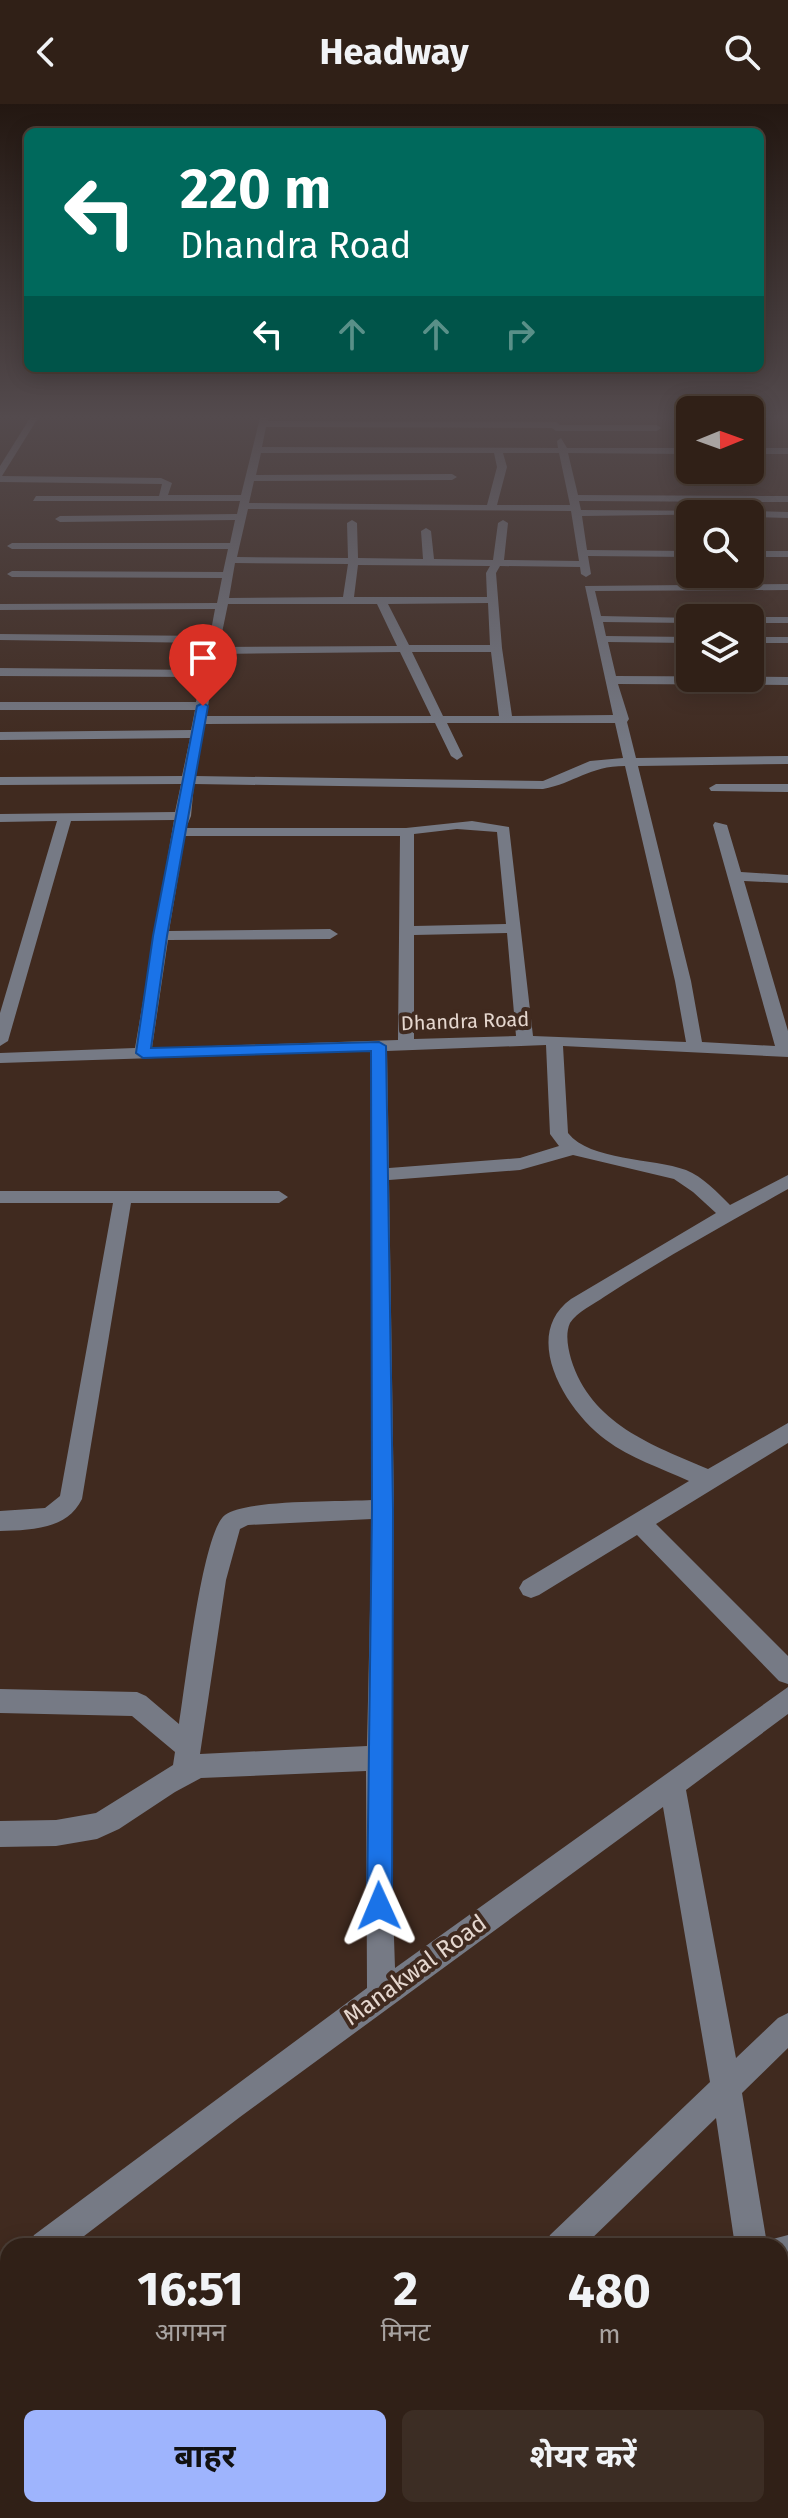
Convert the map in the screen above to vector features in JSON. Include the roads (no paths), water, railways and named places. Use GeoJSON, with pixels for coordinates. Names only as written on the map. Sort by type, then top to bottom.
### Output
{"type":"FeatureCollection","features":[{"type":"Feature","properties":{"kind":"street"},"geometry":{"type":"LineString","coordinates":[[143,1053],[160,936],[238,531]]}},
{"type":"Feature","properties":{"kind":"street"},"geometry":{"type":"LineString","coordinates":[[348,601],[353,563],[352,531]]}},
{"type":"Feature","properties":{"kind":"street"},"geometry":{"type":"LineString","coordinates":[[426,531],[429,564]]}},
{"type":"Feature","properties":{"kind":"street"},"geometry":{"type":"LineString","coordinates":[[502,531],[500,557],[494,565],[492,600],[506,718]]}},
{"type":"Feature","properties":{"kind":"street"},"geometry":{"type":"LineString","coordinates":[[578,531],[596,619],[623,719],[683,981],[695,1048]]}},
{"type":"Feature","properties":{"kind":"street"},"geometry":{"type":"LineString","coordinates":[[12,546],[234,546]]}},
{"type":"Feature","properties":{"kind":"street"},"geometry":{"type":"LineString","coordinates":[[764,554],[788,554]]}},
{"type":"Feature","properties":{"kind":"street"},"geometry":{"type":"LineString","coordinates":[[231,560],[494,565],[676,555]]}},
{"type":"Feature","properties":{"kind":"street"},"geometry":{"type":"LineString","coordinates":[[12,574],[228,575]]}},
{"type":"Feature","properties":{"kind":"street"},"geometry":{"type":"LineString","coordinates":[[589,588],[788,587]]}},
{"type":"Feature","properties":{"kind":"street"},"geometry":{"type":"LineString","coordinates":[[0,607],[492,600]]}},
{"type":"Feature","properties":{"kind":"street"},"geometry":{"type":"LineString","coordinates":[[381,601],[457,756]]}},
{"type":"Feature","properties":{"kind":"street"},"geometry":{"type":"LineString","coordinates":[[596,619],[676,620]]}},
{"type":"Feature","properties":{"kind":"street"},"geometry":{"type":"LineString","coordinates":[[764,620],[788,620]]}},
{"type":"Feature","properties":{"kind":"street"},"geometry":{"type":"LineString","coordinates":[[0,637],[214,646],[405,650],[496,648]]}},
{"type":"Feature","properties":{"kind":"street"},"geometry":{"type":"LineString","coordinates":[[601,639],[676,640]]}},
{"type":"Feature","properties":{"kind":"street"},"geometry":{"type":"LineString","coordinates":[[764,640],[788,640]]}},
{"type":"Feature","properties":{"kind":"street"},"geometry":{"type":"LineString","coordinates":[[0,672],[209,674]]}},
{"type":"Feature","properties":{"kind":"street"},"geometry":{"type":"LineString","coordinates":[[613,680],[788,681]]}},
{"type":"Feature","properties":{"kind":"street"},"geometry":{"type":"LineString","coordinates":[[0,706],[200,720],[623,719]]}},
{"type":"Feature","properties":{"kind":"street"},"geometry":{"type":"LineString","coordinates":[[0,736],[200,720]]}},
{"type":"Feature","properties":{"kind":"street"},"geometry":{"type":"LineString","coordinates":[[0,781],[543,785],[557,782],[583,766],[632,760],[788,760]]}},
{"type":"Feature","properties":{"kind":"street"},"geometry":{"type":"LineString","coordinates":[[716,788],[788,788]]}},
{"type":"Feature","properties":{"kind":"street"},"geometry":{"type":"LineString","coordinates":[[0,818],[184,816]]}},
{"type":"Feature","properties":{"kind":"street"},"geometry":{"type":"LineString","coordinates":[[0,1041],[65,819]]}},
{"type":"Feature","properties":{"kind":"street"},"geometry":{"type":"LineString","coordinates":[[181,832],[407,832],[418,827],[492,825],[502,828],[525,1042]]}},
{"type":"Feature","properties":{"kind":"street"},"geometry":{"type":"LineString","coordinates":[[720,825],[786,1052]]}},
{"type":"Feature","properties":{"kind":"street"},"geometry":{"type":"LineString","coordinates":[[406,1046],[407,832]]}},
{"type":"Feature","properties":{"kind":"street"},"geometry":{"type":"LineString","coordinates":[[737,876],[788,879]]}},
{"type":"Feature","properties":{"kind":"street"},"geometry":{"type":"LineString","coordinates":[[408,931],[514,928]]}},
{"type":"Feature","properties":{"kind":"street"},"geometry":{"type":"LineString","coordinates":[[160,936],[330,934]]}},
{"type":"Feature","properties":{"kind":"street"},"geometry":{"type":"LineString","coordinates":[[554,1040],[559,1134],[571,1149]]}},
{"type":"Feature","properties":{"kind":"street","name":"Dhandra Road"},"geometry":{"type":"LineString","coordinates":[[0,1058],[554,1040],[786,1052]]}},
{"type":"Feature","properties":{"kind":"street"},"geometry":{"type":"LineString","coordinates":[[379,1046],[383,1509],[378,1758],[381,1993]]}},
{"type":"Feature","properties":{"kind":"street"},"geometry":{"type":"LineString","coordinates":[[380,1175],[520,1164],[571,1149],[682,1176],[729,1214]]}},
{"type":"Feature","properties":{"kind":"street"},"geometry":{"type":"LineString","coordinates":[[708,1479],[615,1436],[591,1416],[567,1376],[557,1333],[562,1320],[572,1309],[632,1269],[788,1181]]}},
{"type":"Feature","properties":{"kind":"street"},"geometry":{"type":"LineString","coordinates":[[0,1197],[279,1197]]}},
{"type":"Feature","properties":{"kind":"street"},"geometry":{"type":"LineString","coordinates":[[0,1521],[40,1520],[65,1507],[71,1499],[123,1198]]}},
{"type":"Feature","properties":{"kind":"street"},"geometry":{"type":"LineString","coordinates":[[531,1588],[788,1432]]}},
{"type":"Feature","properties":{"kind":"street"},"geometry":{"type":"LineString","coordinates":[[0,1834],[72,1832],[111,1820],[186,1758],[214,1580],[225,1534],[232,1522],[258,1515],[383,1509]]}},
{"type":"Feature","properties":{"kind":"street"},"geometry":{"type":"LineString","coordinates":[[638,1521],[788,1673]]}},
{"type":"Feature","properties":{"kind":"street","name":"Manakwal Road"},"geometry":{"type":"LineString","coordinates":[[56,2238],[381,1993],[672,1786],[788,1699]]}},
{"type":"Feature","properties":{"kind":"street"},"geometry":{"type":"LineString","coordinates":[[0,1701],[137,1704],[186,1758],[221,1763],[378,1758]]}},
{"type":"Feature","properties":{"kind":"street"},"geometry":{"type":"LineString","coordinates":[[672,1786],[726,2085],[750,2238]]}},
{"type":"Feature","properties":{"kind":"street"},"geometry":{"type":"LineString","coordinates":[[569,2238],[788,2028]]}}]}
